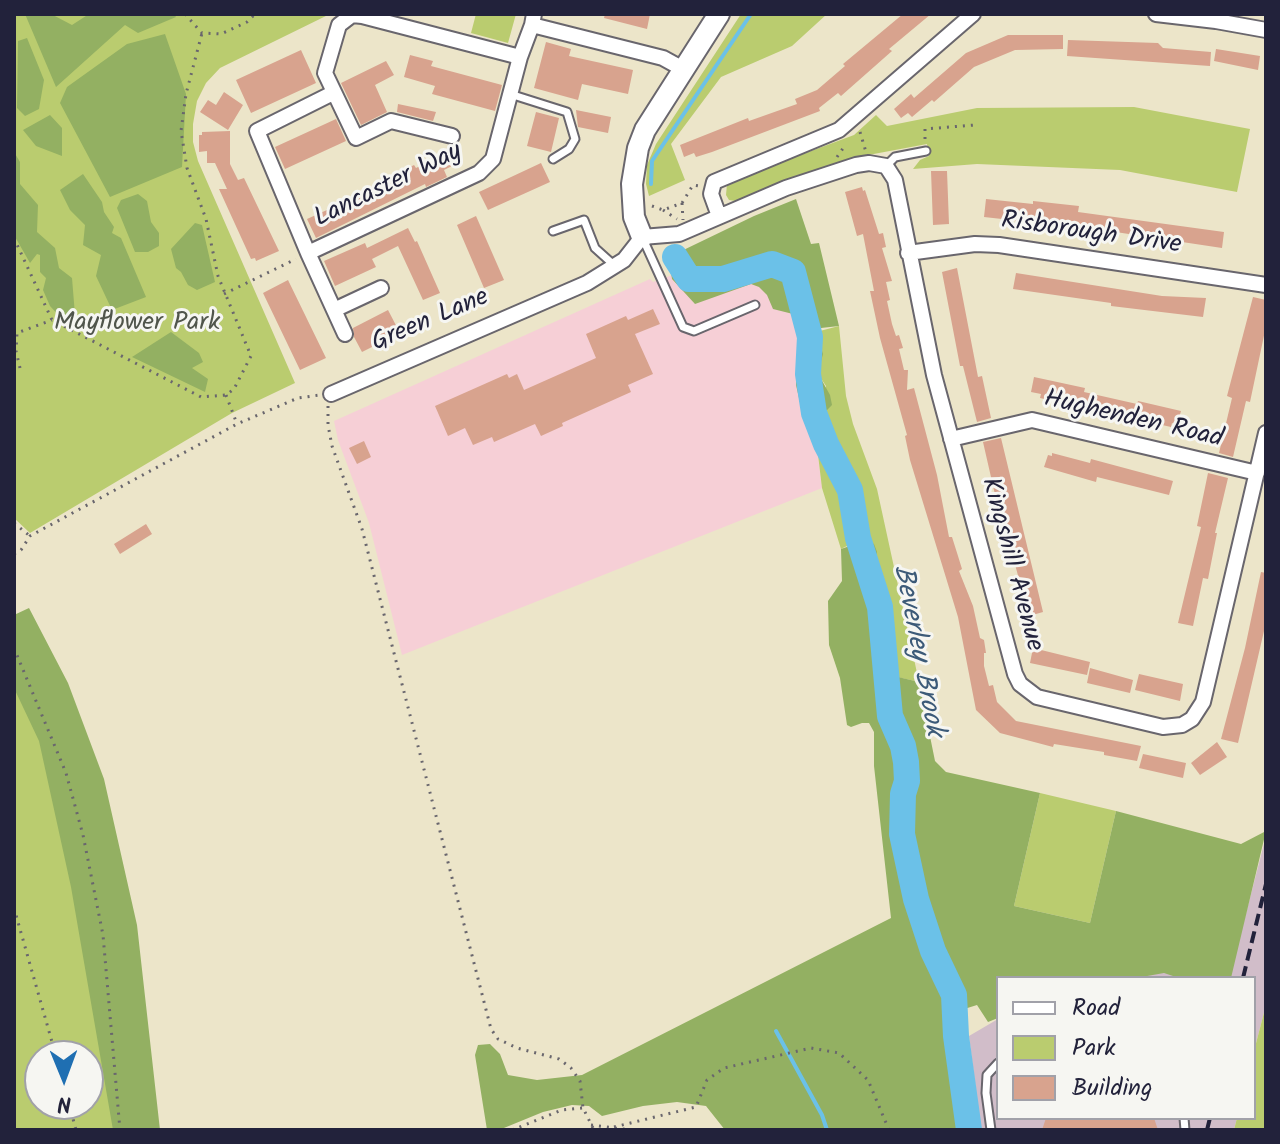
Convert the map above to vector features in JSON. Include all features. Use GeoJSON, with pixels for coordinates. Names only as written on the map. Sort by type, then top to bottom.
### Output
{"type":"FeatureCollection","features":[{"type":"Feature","properties":{"kind":"street"},"geometry":{"type":"LineString","coordinates":[[719,14],[645,130],[638,148],[633,169],[633,206],[642,237],[679,234],[786,188],[834,172],[869,163],[886,166]]}},
{"type":"Feature","properties":{"kind":"street"},"geometry":{"type":"LineString","coordinates":[[719,216],[711,187],[722,177],[858,122],[973,14]]}},
{"type":"Feature","properties":{"kind":"street"},"geometry":{"type":"LineString","coordinates":[[1156,14],[1266,30]]}},
{"type":"Feature","properties":{"kind":"street"},"geometry":{"type":"LineString","coordinates":[[452,136],[391,121],[356,138],[325,73],[339,25],[352,15],[371,16],[520,57]]}},
{"type":"Feature","properties":{"kind":"street"},"geometry":{"type":"LineString","coordinates":[[533,20],[663,58],[683,69]]}},
{"type":"Feature","properties":{"kind":"street","name":"Lancaster Way"},"geometry":{"type":"LineString","coordinates":[[345,334],[308,253],[479,173],[493,159],[533,20]]}},
{"type":"Feature","properties":{"kind":"street"},"geometry":{"type":"LineString","coordinates":[[308,253],[257,131],[333,93]]}},
{"type":"Feature","properties":{"kind":"street","name":"Kingshill Avenue"},"geometry":{"type":"LineString","coordinates":[[886,166],[895,180],[908,253],[951,439],[1015,674],[1020,684],[1037,697],[1163,727],[1182,725],[1192,719],[1203,702],[1266,433]]}},
{"type":"Feature","properties":{"kind":"street","name":"Green Lane"},"geometry":{"type":"LineString","coordinates":[[331,394],[570,291],[615,267],[642,237]]}},
{"type":"Feature","properties":{"kind":"street","name":"Risborough Drive"},"geometry":{"type":"LineString","coordinates":[[908,253],[975,244],[999,245],[1266,285]]}},
{"type":"Feature","properties":{"kind":"street"},"geometry":{"type":"LineString","coordinates":[[334,310],[381,288]]}},
{"type":"Feature","properties":{"kind":"street","name":"Hughenden Road"},"geometry":{"type":"LineString","coordinates":[[951,439],[1032,420],[1257,473]]}},
{"type":"Feature","properties":{"kind":"lane"},"geometry":{"type":"LineString","coordinates":[[510,94],[567,112],[575,139],[569,149],[553,159]]}},
{"type":"Feature","properties":{"kind":"lane"},"geometry":{"type":"LineString","coordinates":[[886,166],[895,157],[926,151]]}},
{"type":"Feature","properties":{"kind":"lane"},"geometry":{"type":"LineString","coordinates":[[553,231],[584,220],[595,248],[615,267]]}},
{"type":"Feature","properties":{"kind":"lane"},"geometry":{"type":"LineString","coordinates":[[642,237],[683,327],[694,331],[755,305]]}},
{"type":"Feature","properties":{"kind":"lane"},"geometry":{"type":"LineString","coordinates":[[991,1130],[987,1075],[996,1065]]}},
{"type":"Feature","properties":{"kind":"path"},"geometry":{"type":"LineString","coordinates":[[185,14],[202,33],[221,34],[232,31],[255,14]]}},
{"type":"Feature","properties":{"kind":"path"},"geometry":{"type":"LineString","coordinates":[[14,238],[52,320],[201,397],[226,395],[234,389],[251,356],[224,294],[206,219],[187,168],[181,131],[186,94],[202,33]]}},
{"type":"Feature","properties":{"kind":"path"},"geometry":{"type":"LineString","coordinates":[[858,122],[869,163]]}},
{"type":"Feature","properties":{"kind":"path"},"geometry":{"type":"LineString","coordinates":[[834,172],[832,164],[858,122]]}},
{"type":"Feature","properties":{"kind":"path"},"geometry":{"type":"LineString","coordinates":[[926,151],[925,129],[975,125]]}},
{"type":"Feature","properties":{"kind":"path"},"geometry":{"type":"LineString","coordinates":[[663,210],[682,203],[693,185],[711,187]]}},
{"type":"Feature","properties":{"kind":"path"},"geometry":{"type":"LineString","coordinates":[[633,206],[648,205],[683,222]]}},
{"type":"Feature","properties":{"kind":"path"},"geometry":{"type":"LineString","coordinates":[[224,294],[308,253]]}},
{"type":"Feature","properties":{"kind":"path"},"geometry":{"type":"LineString","coordinates":[[20,368],[16,351],[17,333],[52,320]]}},
{"type":"Feature","properties":{"kind":"path"},"geometry":{"type":"LineString","coordinates":[[14,554],[21,550],[30,536],[237,424],[298,398],[331,394],[328,425],[332,446],[362,529],[491,1029],[498,1039],[517,1048],[559,1059],[571,1068],[580,1081],[583,1108],[594,1130]]}},
{"type":"Feature","properties":{"kind":"path"},"geometry":{"type":"LineString","coordinates":[[226,395],[237,424]]}},
{"type":"Feature","properties":{"kind":"path"},"geometry":{"type":"LineString","coordinates":[[14,523],[30,536]]}},
{"type":"Feature","properties":{"kind":"path"},"geometry":{"type":"LineString","coordinates":[[14,648],[66,773],[83,835],[103,935],[120,1130]]}},
{"type":"Feature","properties":{"kind":"path"},"geometry":{"type":"LineString","coordinates":[[14,908],[51,1040]]}},
{"type":"Feature","properties":{"kind":"path"},"geometry":{"type":"LineString","coordinates":[[614,1127],[696,1107],[707,1080],[724,1068],[811,1048],[839,1053],[868,1080],[889,1130]]}},
{"type":"Feature","properties":{"kind":"path"},"geometry":{"type":"LineString","coordinates":[[512,1130],[562,1110],[583,1108]]}},
{"type":"Feature","properties":{"kind":"path"},"geometry":{"type":"LineString","coordinates":[[591,1125],[630,1130]]}},
{"type":"Feature","properties":{"kind":"shaded area"},"geometry":{"type":"Polygon","coordinates":[[[675,274],[694,303],[748,283],[760,283],[797,313],[822,488],[402,655],[369,523],[334,421],[650,279],[653,282],[675,274]]]}},
{"type":"Feature","properties":{"kind":"shaded area"},"geometry":{"type":"Polygon","coordinates":[[[1266,836],[1266,1005],[1256,1043],[1256,976],[1126,976],[1237,948],[1266,836]]]}},
{"type":"Feature","properties":{"kind":"shaded area"},"geometry":{"type":"Polygon","coordinates":[[[996,1020],[996,1120],[1236,1120],[1234,1130],[981,1130],[969,1036],[996,1020]]]}},
{"type":"Feature","properties":{"kind":"green space","name":"Mayflower Park"},"geometry":{"type":"Polygon","coordinates":[[[14,14],[330,14],[220,68],[206,83],[197,101],[193,124],[193,142],[198,161],[295,383],[232,413],[30,533],[14,518],[14,14]]]}},
{"type":"Feature","properties":{"kind":"green space"},"geometry":{"type":"Polygon","coordinates":[[[25,14],[51,14],[72,25],[89,14],[174,14],[176,17],[138,33],[125,25],[56,87],[25,14]]]}},
{"type":"Feature","properties":{"kind":"green space"},"geometry":{"type":"Polygon","coordinates":[[[476,14],[516,14],[508,43],[471,33],[476,14]]]}},
{"type":"Feature","properties":{"kind":"green space"},"geometry":{"type":"Polygon","coordinates":[[[741,14],[827,14],[792,46],[721,77],[671,144],[685,180],[649,196],[647,165],[656,144],[741,14]]]}},
{"type":"Feature","properties":{"kind":"green space"},"geometry":{"type":"Polygon","coordinates":[[[165,34],[186,94],[182,167],[110,197],[60,103],[67,87],[127,44],[165,34]]]}},
{"type":"Feature","properties":{"kind":"green space"},"geometry":{"type":"Polygon","coordinates":[[[27,38],[44,80],[39,109],[25,116],[17,108],[18,41],[27,38]]]}},
{"type":"Feature","properties":{"kind":"green space"},"geometry":{"type":"Polygon","coordinates":[[[1134,107],[1250,129],[1237,192],[1120,170],[977,164],[913,169],[920,160],[929,156],[927,144],[863,156],[736,201],[729,200],[726,195],[727,184],[731,181],[854,135],[876,115],[887,126],[977,108],[1134,107]]]}},
{"type":"Feature","properties":{"kind":"green space"},"geometry":{"type":"Polygon","coordinates":[[[50,115],[62,128],[62,156],[36,146],[23,130],[50,115]]]}},
{"type":"Feature","properties":{"kind":"green space"},"geometry":{"type":"Polygon","coordinates":[[[14,152],[20,162],[20,184],[38,205],[37,232],[55,248],[59,268],[72,278],[75,315],[62,319],[50,306],[43,290],[46,278],[40,272],[40,255],[37,254],[30,263],[14,235],[14,152]]]}},
{"type":"Feature","properties":{"kind":"green space"},"geometry":{"type":"Polygon","coordinates":[[[83,174],[102,202],[104,212],[114,227],[112,233],[121,238],[146,297],[112,310],[96,276],[101,255],[83,245],[85,225],[70,210],[60,190],[83,174]]]}},
{"type":"Feature","properties":{"kind":"green space"},"geometry":{"type":"Polygon","coordinates":[[[138,194],[147,201],[151,222],[159,233],[159,246],[148,252],[135,252],[117,208],[121,200],[138,194]]]}},
{"type":"Feature","properties":{"kind":"green space"},"geometry":{"type":"Polygon","coordinates":[[[796,199],[811,244],[819,243],[839,326],[821,328],[816,332],[823,354],[820,377],[832,405],[823,414],[802,411],[796,371],[806,361],[797,315],[773,309],[767,295],[751,284],[695,304],[672,279],[669,260],[671,256],[754,216],[796,199]]]}},
{"type":"Feature","properties":{"kind":"green space"},"geometry":{"type":"Polygon","coordinates":[[[195,223],[202,225],[215,282],[197,290],[188,285],[176,268],[171,249],[195,223]]]}},
{"type":"Feature","properties":{"kind":"green space"},"geometry":{"type":"Polygon","coordinates":[[[839,326],[846,396],[877,489],[919,682],[893,676],[885,669],[881,650],[881,611],[853,543],[841,549],[822,488],[813,413],[823,414],[826,386],[820,377],[820,343],[816,332],[839,326]]]}},
{"type":"Feature","properties":{"kind":"green space"},"geometry":{"type":"Polygon","coordinates":[[[171,332],[199,353],[203,362],[192,368],[208,379],[205,392],[132,357],[171,332]]]}},
{"type":"Feature","properties":{"kind":"green space"},"geometry":{"type":"Polygon","coordinates":[[[867,540],[874,544],[877,552],[872,588],[881,611],[881,650],[885,668],[894,676],[919,682],[935,761],[946,772],[1040,793],[1014,906],[1090,923],[1116,811],[1241,844],[1266,831],[1231,976],[1173,976],[1164,973],[1147,976],[996,976],[996,1019],[988,1022],[977,1005],[961,1010],[977,1130],[725,1130],[706,1106],[677,1102],[602,1116],[589,1106],[572,1105],[543,1112],[499,1130],[487,1130],[475,1055],[478,1045],[490,1044],[500,1054],[508,1075],[537,1080],[582,1075],[891,918],[874,766],[874,732],[869,723],[847,725],[840,678],[829,645],[828,601],[842,581],[841,549],[867,540]]]}},
{"type":"Feature","properties":{"kind":"green space"},"geometry":{"type":"Polygon","coordinates":[[[29,608],[68,683],[104,779],[137,925],[160,1130],[113,1130],[104,1078],[104,1040],[97,1040],[71,887],[39,741],[14,688],[14,615],[29,608]]]}},
{"type":"Feature","properties":{"kind":"green space"},"geometry":{"type":"Polygon","coordinates":[[[14,680],[42,742],[74,887],[100,1040],[24,1040],[24,1120],[104,1120],[104,1065],[115,1130],[14,1130],[14,680]]]}},
{"type":"Feature","properties":{"kind":"green space"},"geometry":{"type":"Polygon","coordinates":[[[1040,793],[1116,811],[1090,923],[1014,906],[1040,793]]]}},
{"type":"Feature","properties":{"kind":"green space"},"geometry":{"type":"Polygon","coordinates":[[[1266,1005],[1266,1130],[1234,1130],[1236,1120],[1256,1120],[1256,1043],[1266,1005]]]}},
{"type":"Feature","properties":{"kind":"building"},"geometry":{"type":"Polygon","coordinates":[[[605,14],[650,14],[647,29],[604,18],[605,14]]]}},
{"type":"Feature","properties":{"kind":"building"},"geometry":{"type":"Polygon","coordinates":[[[903,14],[931,14],[889,49],[892,51],[841,96],[838,93],[819,108],[820,111],[712,152],[684,157],[680,145],[748,118],[749,121],[797,104],[795,99],[817,90],[903,14]]]}},
{"type":"Feature","properties":{"kind":"building"},"geometry":{"type":"Polygon","coordinates":[[[1008,35],[1063,35],[1063,49],[1015,50],[974,67],[912,117],[908,113],[901,118],[894,109],[911,94],[914,98],[966,53],[1008,35]]]}},
{"type":"Feature","properties":{"kind":"building"},"geometry":{"type":"Polygon","coordinates":[[[1068,40],[1158,43],[1163,48],[1211,52],[1210,66],[1067,56],[1068,40]]]}},
{"type":"Feature","properties":{"kind":"building"},"geometry":{"type":"Polygon","coordinates":[[[546,42],[571,49],[569,56],[633,70],[628,94],[582,84],[578,100],[534,88],[546,42]]]}},
{"type":"Feature","properties":{"kind":"building"},"geometry":{"type":"Polygon","coordinates":[[[1216,49],[1260,56],[1258,70],[1214,61],[1216,49]]]}},
{"type":"Feature","properties":{"kind":"building"},"geometry":{"type":"Polygon","coordinates":[[[301,50],[316,83],[251,113],[236,80],[301,50]]]}},
{"type":"Feature","properties":{"kind":"building"},"geometry":{"type":"Polygon","coordinates":[[[410,55],[433,61],[431,66],[502,85],[495,111],[432,94],[435,86],[404,77],[410,55]]]}},
{"type":"Feature","properties":{"kind":"building"},"geometry":{"type":"Polygon","coordinates":[[[386,61],[394,75],[375,85],[387,112],[361,125],[341,83],[386,61]]]}},
{"type":"Feature","properties":{"kind":"building"},"geometry":{"type":"Polygon","coordinates":[[[224,92],[243,105],[228,130],[200,112],[208,100],[216,105],[224,92]]]}},
{"type":"Feature","properties":{"kind":"building"},"geometry":{"type":"Polygon","coordinates":[[[398,104],[436,112],[433,121],[397,112],[398,104]]]}},
{"type":"Feature","properties":{"kind":"building"},"geometry":{"type":"Polygon","coordinates":[[[576,110],[611,117],[608,133],[578,127],[576,110]]]}},
{"type":"Feature","properties":{"kind":"building"},"geometry":{"type":"Polygon","coordinates":[[[536,112],[559,118],[551,152],[527,146],[536,112]]]}},
{"type":"Feature","properties":{"kind":"building"},"geometry":{"type":"Polygon","coordinates":[[[336,119],[346,141],[285,169],[275,147],[336,119]]]}},
{"type":"Feature","properties":{"kind":"building"},"geometry":{"type":"Polygon","coordinates":[[[230,131],[230,164],[238,180],[244,178],[279,251],[256,261],[255,258],[251,259],[219,189],[227,189],[215,163],[207,163],[207,151],[199,152],[199,135],[202,132],[230,131]]]}},
{"type":"Feature","properties":{"kind":"building"},"geometry":{"type":"Polygon","coordinates":[[[452,150],[458,163],[444,170],[447,177],[426,187],[425,184],[316,238],[307,219],[358,196],[356,194],[414,165],[416,168],[452,150]]]}},
{"type":"Feature","properties":{"kind":"building"},"geometry":{"type":"Polygon","coordinates":[[[541,163],[550,182],[488,210],[479,192],[541,163]]]}},
{"type":"Feature","properties":{"kind":"building"},"geometry":{"type":"Polygon","coordinates":[[[931,171],[947,171],[949,224],[933,225],[931,171]]]}},
{"type":"Feature","properties":{"kind":"building"},"geometry":{"type":"Polygon","coordinates":[[[862,187],[879,234],[883,233],[886,247],[882,248],[892,281],[886,282],[890,300],[887,301],[896,336],[899,335],[903,348],[899,349],[904,370],[908,370],[907,390],[914,388],[937,475],[949,537],[952,537],[962,569],[959,571],[973,606],[980,638],[984,640],[984,666],[989,686],[993,685],[997,702],[1016,721],[1141,746],[1137,761],[1104,755],[1104,752],[1054,744],[1053,747],[1000,733],[976,710],[958,617],[910,460],[907,435],[880,338],[863,234],[857,236],[845,192],[862,187]]]}},
{"type":"Feature","properties":{"kind":"building"},"geometry":{"type":"Polygon","coordinates":[[[986,199],[1079,206],[1078,212],[1224,232],[1222,248],[1029,219],[1029,222],[984,217],[986,199]]]}},
{"type":"Feature","properties":{"kind":"building"},"geometry":{"type":"Polygon","coordinates":[[[476,216],[504,280],[484,288],[457,225],[476,216]]]}},
{"type":"Feature","properties":{"kind":"building"},"geometry":{"type":"Polygon","coordinates":[[[408,228],[440,293],[423,300],[398,246],[372,259],[376,267],[335,286],[324,261],[365,243],[367,248],[408,228]]]}},
{"type":"Feature","properties":{"kind":"building"},"geometry":{"type":"Polygon","coordinates":[[[957,268],[978,377],[982,376],[991,418],[977,422],[963,366],[960,366],[942,272],[957,268]]]}},
{"type":"Feature","properties":{"kind":"building"},"geometry":{"type":"Polygon","coordinates":[[[1016,273],[1162,296],[1206,298],[1203,317],[1111,306],[1111,303],[1013,289],[1016,273]]]}},
{"type":"Feature","properties":{"kind":"building"},"geometry":{"type":"Polygon","coordinates":[[[288,280],[326,358],[300,370],[263,293],[288,280]]]}},
{"type":"Feature","properties":{"kind":"building"},"geometry":{"type":"Polygon","coordinates":[[[1253,297],[1266,300],[1266,326],[1250,402],[1246,401],[1233,457],[1219,453],[1232,398],[1227,396],[1253,297]]]}},
{"type":"Feature","properties":{"kind":"building"},"geometry":{"type":"Polygon","coordinates":[[[653,309],[660,324],[635,334],[653,374],[628,385],[631,392],[562,423],[563,426],[541,436],[535,424],[494,442],[492,437],[473,445],[465,428],[448,436],[435,406],[507,374],[509,378],[517,374],[524,390],[596,358],[586,334],[626,316],[628,320],[653,309]]]}},
{"type":"Feature","properties":{"kind":"building"},"geometry":{"type":"Polygon","coordinates":[[[388,310],[400,333],[362,352],[353,328],[388,310]]]}},
{"type":"Feature","properties":{"kind":"building"},"geometry":{"type":"Polygon","coordinates":[[[1034,377],[1085,388],[1084,392],[1181,411],[1177,425],[1172,423],[1171,427],[1069,404],[1068,401],[1062,403],[1040,398],[1041,394],[1031,392],[1034,377]]]}},
{"type":"Feature","properties":{"kind":"building"},"geometry":{"type":"Polygon","coordinates":[[[1001,438],[1043,612],[1029,616],[1010,546],[1006,547],[992,500],[996,499],[983,442],[1001,438]]]}},
{"type":"Feature","properties":{"kind":"building"},"geometry":{"type":"Polygon","coordinates":[[[364,441],[371,457],[357,464],[349,448],[364,441]]]}},
{"type":"Feature","properties":{"kind":"building"},"geometry":{"type":"Polygon","coordinates":[[[1052,453],[1090,463],[1091,459],[1173,481],[1169,495],[1097,477],[1096,482],[1044,467],[1048,455],[1052,456],[1052,453]]]}},
{"type":"Feature","properties":{"kind":"building"},"geometry":{"type":"Polygon","coordinates":[[[1208,473],[1228,478],[1208,579],[1203,578],[1193,626],[1178,623],[1201,527],[1197,526],[1208,473]]]}},
{"type":"Feature","properties":{"kind":"building"},"geometry":{"type":"Polygon","coordinates":[[[146,524],[152,534],[120,554],[114,544],[146,524]]]}},
{"type":"Feature","properties":{"kind":"building"},"geometry":{"type":"Polygon","coordinates":[[[1261,572],[1266,573],[1266,630],[1238,743],[1221,739],[1261,572]]]}},
{"type":"Feature","properties":{"kind":"building"},"geometry":{"type":"Polygon","coordinates":[[[1033,648],[1090,662],[1087,675],[1030,663],[1033,648]]]}},
{"type":"Feature","properties":{"kind":"building"},"geometry":{"type":"Polygon","coordinates":[[[1090,668],[1133,680],[1130,693],[1087,683],[1090,668]]]}},
{"type":"Feature","properties":{"kind":"building"},"geometry":{"type":"Polygon","coordinates":[[[1139,674],[1183,684],[1180,701],[1135,690],[1139,674]]]}},
{"type":"Feature","properties":{"kind":"building"},"geometry":{"type":"Polygon","coordinates":[[[1217,742],[1227,757],[1200,775],[1191,763],[1217,742]]]}},
{"type":"Feature","properties":{"kind":"building"},"geometry":{"type":"Polygon","coordinates":[[[1143,754],[1186,763],[1183,778],[1139,768],[1143,754]]]}},
{"type":"Feature","properties":{"kind":"building"},"geometry":{"type":"Polygon","coordinates":[[[1045,1120],[1155,1120],[1158,1130],[1042,1130],[1045,1120]]]}},
{"type":"Feature","properties":{"kind":"waterway","name":"Beverley Brook"},"geometry":{"type":"LineString","coordinates":[[651,184],[652,161],[751,14]]}},
{"type":"Feature","properties":{"kind":"waterway","name":"Beverley Brook"},"geometry":{"type":"LineString","coordinates":[[675,257],[689,279],[723,279],[772,264],[793,272],[810,337],[808,374],[814,413],[850,490],[858,538],[880,607],[890,716],[903,746],[906,762],[902,834],[916,899],[933,951],[954,995],[956,1036],[969,1130]]}},
{"type":"Feature","properties":{"kind":"waterway"},"geometry":{"type":"LineString","coordinates":[[776,1031],[822,1115],[827,1130]]}},
{"type":"Feature","properties":{"kind":"railway"},"geometry":{"type":"LineString","coordinates":[[1243,976],[1266,884]]}},
{"type":"Feature","properties":{"kind":"railway"},"geometry":{"type":"LineString","coordinates":[[1207,1130],[1210,1120]]}}]}
